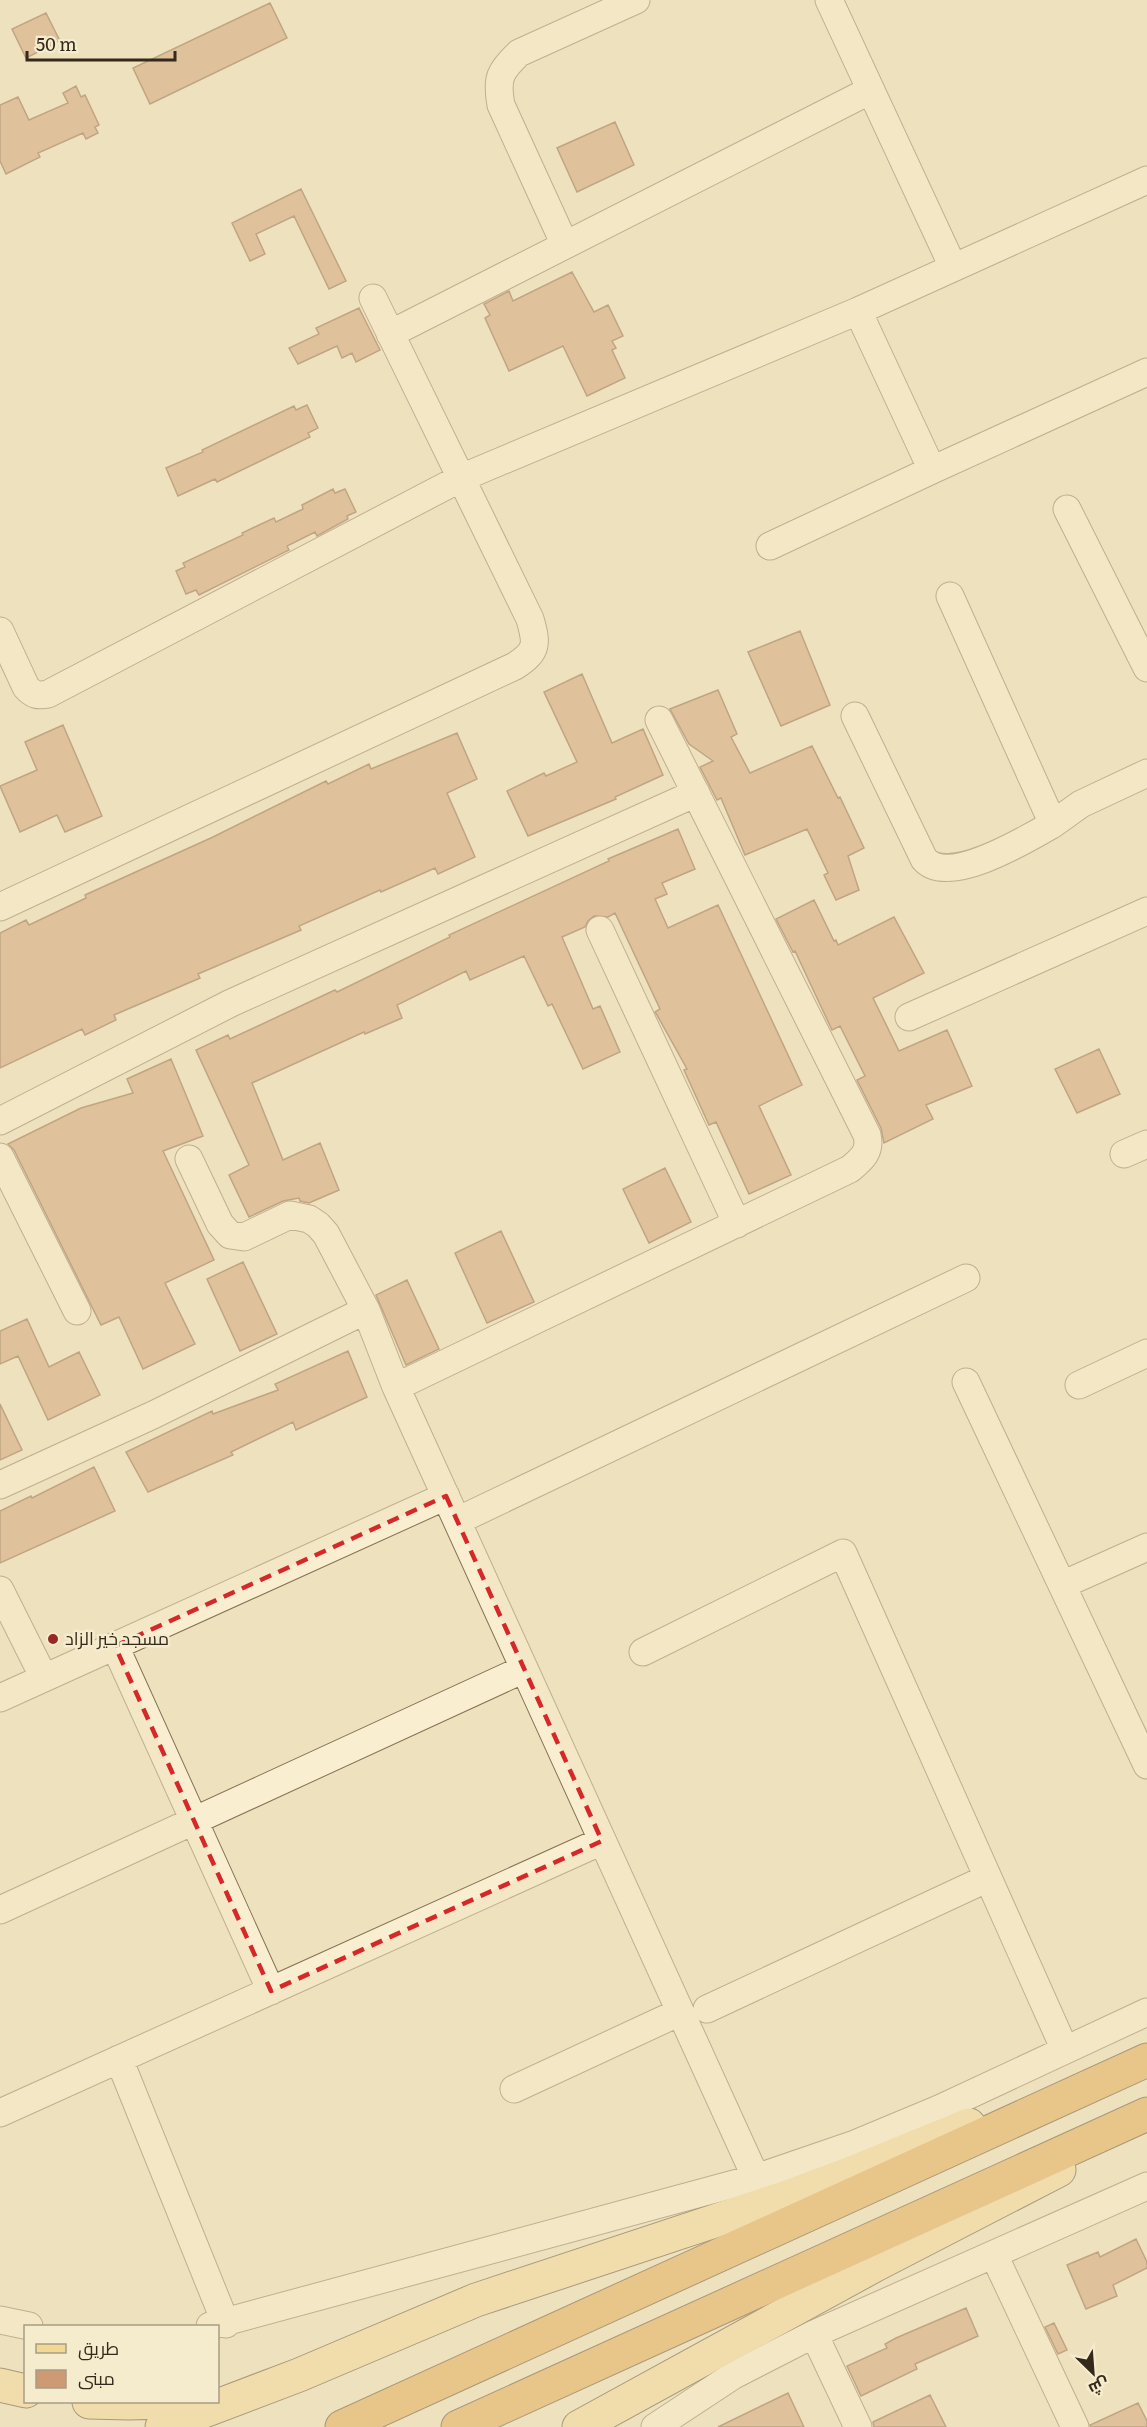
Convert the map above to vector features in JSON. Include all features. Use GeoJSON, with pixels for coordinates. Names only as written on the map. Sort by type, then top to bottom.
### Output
{"type":"FeatureCollection","features":[{"type":"Feature","properties":{"kind":"highway"},"geometry":{"type":"LineString","coordinates":[[342,2427],[1147,2058]]}},
{"type":"Feature","properties":{"kind":"highway"},"geometry":{"type":"LineString","coordinates":[[458,2427],[1147,2114]]}},
{"type":"Feature","properties":{"kind":"main road"},"geometry":{"type":"LineString","coordinates":[[162,2427],[288,2379],[476,2300],[849,2174],[1147,2058]]}},
{"type":"Feature","properties":{"kind":"main road"},"geometry":{"type":"LineString","coordinates":[[579,2427],[877,2264],[1147,2123]]}},
{"type":"Feature","properties":{"kind":"main road"},"geometry":{"type":"LineString","coordinates":[[219,2392],[306,2360],[348,2353]]}},
{"type":"Feature","properties":{"kind":"main road"},"geometry":{"type":"LineString","coordinates":[[0,2385],[24,2391]]}},
{"type":"Feature","properties":{"kind":"street"},"geometry":{"type":"LineString","coordinates":[[565,245],[501,105],[498,89],[499,77],[506,65],[519,53],[636,0]]}},
{"type":"Feature","properties":{"kind":"street"},"geometry":{"type":"LineString","coordinates":[[829,0],[954,267]]}},
{"type":"Feature","properties":{"kind":"street"},"geometry":{"type":"LineString","coordinates":[[390,334],[871,90]]}},
{"type":"Feature","properties":{"kind":"street"},"geometry":{"type":"LineString","coordinates":[[0,631],[26,687],[38,696],[48,694],[461,478],[858,311],[1147,180]]}},
{"type":"Feature","properties":{"kind":"street"},"geometry":{"type":"LineString","coordinates":[[0,907],[505,671],[530,656],[535,647],[535,636],[530,619],[373,298]]}},
{"type":"Feature","properties":{"kind":"street"},"geometry":{"type":"LineString","coordinates":[[858,311],[932,470]]}},
{"type":"Feature","properties":{"kind":"street"},"geometry":{"type":"LineString","coordinates":[[770,546],[1147,372]]}},
{"type":"Feature","properties":{"kind":"street"},"geometry":{"type":"LineString","coordinates":[[1067,509],[1147,668]]}},
{"type":"Feature","properties":{"kind":"street"},"geometry":{"type":"LineString","coordinates":[[950,596],[1053,824]]}},
{"type":"Feature","properties":{"kind":"street"},"geometry":{"type":"LineString","coordinates":[[855,716],[924,859],[929,864],[942,868],[1001,853],[1053,824],[1081,804],[1147,773]]}},
{"type":"Feature","properties":{"kind":"street"},"geometry":{"type":"LineString","coordinates":[[396,1387],[850,1169],[865,1156],[869,1145],[867,1135],[659,720]]}},
{"type":"Feature","properties":{"kind":"street"},"geometry":{"type":"LineString","coordinates":[[0,1120],[231,1003],[696,793]]}},
{"type":"Feature","properties":{"kind":"street"},"geometry":{"type":"LineString","coordinates":[[909,1017],[1147,910]]}},
{"type":"Feature","properties":{"kind":"street"},"geometry":{"type":"LineString","coordinates":[[600,930],[737,1224]]}},
{"type":"Feature","properties":{"kind":"street"},"geometry":{"type":"LineString","coordinates":[[0,1157],[77,1311]]}},
{"type":"Feature","properties":{"kind":"street"},"geometry":{"type":"LineString","coordinates":[[189,1159],[220,1224],[230,1235],[244,1237],[290,1215],[309,1219],[326,1234],[366,1310],[396,1387],[756,2178]]}},
{"type":"Feature","properties":{"kind":"street"},"geometry":{"type":"LineString","coordinates":[[457,1521],[966,1278]]}},
{"type":"Feature","properties":{"kind":"street"},"geometry":{"type":"LineString","coordinates":[[0,1485],[153,1415],[366,1310]]}},
{"type":"Feature","properties":{"kind":"street"},"geometry":{"type":"LineString","coordinates":[[1079,1385],[1147,1353]]}},
{"type":"Feature","properties":{"kind":"street"},"geometry":{"type":"LineString","coordinates":[[966,1382],[1147,1765]]}},
{"type":"Feature","properties":{"kind":"street"},"geometry":{"type":"LineString","coordinates":[[0,1698],[446,1496]]}},
{"type":"Feature","properties":{"kind":"street"},"geometry":{"type":"LineString","coordinates":[[1062,1585],[1147,1548]]}},
{"type":"Feature","properties":{"kind":"street"},"geometry":{"type":"LineString","coordinates":[[643,1652],[843,1553],[1065,2050]]}},
{"type":"Feature","properties":{"kind":"street"},"geometry":{"type":"LineString","coordinates":[[0,1590],[44,1678]]}},
{"type":"Feature","properties":{"kind":"street"},"geometry":{"type":"LineString","coordinates":[[115,1646],[271,1991]]}},
{"type":"Feature","properties":{"kind":"street"},"geometry":{"type":"LineString","coordinates":[[0,1910],[524,1669]]}},
{"type":"Feature","properties":{"kind":"street"},"geometry":{"type":"LineString","coordinates":[[0,2113],[602,1841]]}},
{"type":"Feature","properties":{"kind":"street"},"geometry":{"type":"LineString","coordinates":[[707,2009],[988,1878]]}},
{"type":"Feature","properties":{"kind":"street"},"geometry":{"type":"LineString","coordinates":[[514,2088],[680,2012]]}},
{"type":"Feature","properties":{"kind":"street"},"geometry":{"type":"LineString","coordinates":[[119,2059],[218,2325],[756,2178],[865,2140],[939,2109],[1147,2012]]}},
{"type":"Feature","properties":{"kind":"street"},"geometry":{"type":"LineString","coordinates":[[656,2427],[734,2375],[814,2334],[1147,2186]]}},
{"type":"Feature","properties":{"kind":"street"},"geometry":{"type":"LineString","coordinates":[[994,2255],[1075,2427]]}},
{"type":"Feature","properties":{"kind":"street"},"geometry":{"type":"LineString","coordinates":[[0,2320],[24,2325]]}},
{"type":"Feature","properties":{"kind":"street"},"geometry":{"type":"LineString","coordinates":[[814,2334],[858,2427]]}},
{"type":"Feature","properties":{"kind":"highlighted area"},"geometry":{"type":"Polygon","coordinates":[[[446,1496],[602,1841],[271,1991],[115,1646],[446,1496]]]}},
{"type":"Feature","properties":{"kind":"building"},"geometry":{"type":"Polygon","coordinates":[[[270,3],[287,38],[150,104],[133,68],[270,3]]]}},
{"type":"Feature","properties":{"kind":"building"},"geometry":{"type":"Polygon","coordinates":[[[46,13],[60,41],[26,58],[12,29],[46,13]]]}},
{"type":"Feature","properties":{"kind":"building"},"geometry":{"type":"Polygon","coordinates":[[[76,86],[81,97],[85,95],[99,125],[95,127],[98,133],[86,139],[83,133],[38,153],[40,157],[6,174],[0,161],[0,105],[18,97],[29,120],[68,103],[63,93],[76,86]]]}},
{"type":"Feature","properties":{"kind":"building"},"geometry":{"type":"Polygon","coordinates":[[[615,122],[634,165],[577,192],[557,148],[615,122]]]}},
{"type":"Feature","properties":{"kind":"building"},"geometry":{"type":"Polygon","coordinates":[[[301,189],[346,281],[329,289],[294,216],[256,234],[265,254],[250,261],[232,223],[301,189]]]}},
{"type":"Feature","properties":{"kind":"building"},"geometry":{"type":"Polygon","coordinates":[[[572,272],[594,312],[608,305],[623,336],[612,341],[616,348],[612,350],[625,378],[587,396],[563,346],[509,371],[485,318],[490,315],[484,304],[509,291],[513,301],[572,272]]]}},
{"type":"Feature","properties":{"kind":"building"},"geometry":{"type":"Polygon","coordinates":[[[359,308],[380,350],[356,362],[352,353],[342,358],[337,346],[298,364],[289,348],[319,334],[316,328],[359,308]]]}},
{"type":"Feature","properties":{"kind":"building"},"geometry":{"type":"Polygon","coordinates":[[[307,405],[318,428],[308,433],[310,437],[217,482],[215,479],[178,496],[166,468],[294,406],[296,410],[307,405]]]}},
{"type":"Feature","properties":{"kind":"building"},"geometry":{"type":"Polygon","coordinates":[[[333,489],[335,493],[345,489],[356,512],[347,516],[348,519],[317,536],[315,532],[287,546],[289,550],[199,595],[196,590],[186,594],[176,571],[185,567],[183,563],[274,518],[276,522],[303,509],[302,505],[333,489]]]}},
{"type":"Feature","properties":{"kind":"building"},"geometry":{"type":"Polygon","coordinates":[[[800,631],[830,705],[781,726],[748,652],[800,631]]]}},
{"type":"Feature","properties":{"kind":"building"},"geometry":{"type":"Polygon","coordinates":[[[582,674],[612,743],[643,729],[663,775],[615,797],[616,799],[528,836],[507,791],[544,773],[546,776],[577,762],[544,692],[582,674]]]}},
{"type":"Feature","properties":{"kind":"building"},"geometry":{"type":"Polygon","coordinates":[[[718,690],[737,734],[731,737],[750,773],[812,746],[864,848],[848,856],[859,890],[836,900],[824,875],[828,873],[807,829],[745,855],[721,798],[717,800],[700,767],[713,761],[689,744],[670,709],[718,690]]]}},
{"type":"Feature","properties":{"kind":"building"},"geometry":{"type":"Polygon","coordinates":[[[63,725],[102,816],[65,832],[57,815],[20,832],[0,786],[37,770],[25,742],[63,725]]]}},
{"type":"Feature","properties":{"kind":"building"},"geometry":{"type":"Polygon","coordinates":[[[457,733],[477,779],[447,793],[475,857],[438,874],[435,868],[381,892],[380,890],[299,926],[301,930],[198,974],[200,978],[114,1015],[116,1020],[85,1035],[82,1029],[0,1068],[0,933],[26,920],[29,925],[86,898],[85,895],[213,837],[326,781],[328,784],[369,764],[371,769],[457,733]]]}},
{"type":"Feature","properties":{"kind":"building"},"geometry":{"type":"Polygon","coordinates":[[[678,829],[695,869],[662,883],[667,894],[655,899],[668,928],[718,905],[802,1085],[759,1106],[791,1175],[749,1194],[716,1122],[709,1125],[684,1070],[687,1069],[655,1012],[660,1009],[615,913],[608,917],[594,916],[585,927],[562,937],[593,1009],[600,1006],[620,1052],[583,1069],[552,1004],[548,1006],[524,956],[470,980],[466,971],[397,1005],[402,1018],[365,1034],[364,1032],[252,1083],[283,1160],[320,1143],[339,1190],[309,1203],[300,1201],[299,1198],[283,1201],[249,1217],[229,1175],[249,1165],[196,1050],[228,1035],[230,1039],[335,990],[337,992],[450,937],[449,935],[609,861],[608,859],[678,829]]]}},
{"type":"Feature","properties":{"kind":"building"},"geometry":{"type":"Polygon","coordinates":[[[814,900],[838,945],[894,917],[924,973],[873,998],[899,1051],[947,1030],[972,1086],[926,1105],[933,1119],[884,1143],[881,1128],[857,1080],[865,1076],[840,1026],[832,1030],[795,951],[793,952],[776,919],[814,900]]]}},
{"type":"Feature","properties":{"kind":"building"},"geometry":{"type":"Polygon","coordinates":[[[1099,1049],[1120,1094],[1077,1113],[1055,1069],[1099,1049]]]}},
{"type":"Feature","properties":{"kind":"building"},"geometry":{"type":"Polygon","coordinates":[[[171,1059],[203,1136],[163,1151],[214,1260],[165,1283],[195,1344],[143,1369],[119,1317],[101,1325],[14,1150],[8,1144],[81,1108],[133,1093],[127,1079],[171,1059]]]}},
{"type":"Feature","properties":{"kind":"building"},"geometry":{"type":"Polygon","coordinates":[[[665,1168],[691,1222],[649,1243],[623,1189],[665,1168]]]}},
{"type":"Feature","properties":{"kind":"building"},"geometry":{"type":"Polygon","coordinates":[[[501,1231],[534,1302],[487,1323],[455,1253],[501,1231]]]}},
{"type":"Feature","properties":{"kind":"building"},"geometry":{"type":"Polygon","coordinates":[[[243,1262],[277,1334],[240,1351],[207,1279],[243,1262]]]}},
{"type":"Feature","properties":{"kind":"building"},"geometry":{"type":"Polygon","coordinates":[[[407,1280],[439,1349],[406,1365],[376,1295],[407,1280]]]}},
{"type":"Feature","properties":{"kind":"building"},"geometry":{"type":"Polygon","coordinates":[[[27,1319],[49,1367],[79,1352],[100,1395],[48,1420],[18,1356],[0,1364],[0,1331],[27,1319]]]}},
{"type":"Feature","properties":{"kind":"building"},"geometry":{"type":"Polygon","coordinates":[[[348,1351],[367,1397],[296,1430],[293,1422],[231,1452],[233,1455],[148,1492],[126,1452],[212,1411],[213,1414],[278,1390],[275,1384],[348,1351]]]}},
{"type":"Feature","properties":{"kind":"building"},"geometry":{"type":"Polygon","coordinates":[[[0,1404],[22,1450],[0,1460],[0,1404]]]}},
{"type":"Feature","properties":{"kind":"building"},"geometry":{"type":"Polygon","coordinates":[[[94,1467],[115,1511],[0,1563],[0,1511],[94,1467]]]}},
{"type":"Feature","properties":{"kind":"building"},"geometry":{"type":"Polygon","coordinates":[[[1136,2239],[1147,2262],[1147,2268],[1113,2285],[1117,2296],[1086,2309],[1067,2265],[1098,2252],[1100,2257],[1136,2239]]]}},
{"type":"Feature","properties":{"kind":"building"},"geometry":{"type":"Polygon","coordinates":[[[966,2308],[978,2336],[915,2364],[917,2369],[861,2396],[847,2366],[887,2348],[885,2344],[896,2338],[966,2308]]]}},
{"type":"Feature","properties":{"kind":"building"},"geometry":{"type":"Polygon","coordinates":[[[1054,2323],[1067,2350],[1058,2354],[1045,2327],[1054,2323]]]}},
{"type":"Feature","properties":{"kind":"building"},"geometry":{"type":"Polygon","coordinates":[[[788,2393],[804,2427],[718,2427],[788,2393]]]}},
{"type":"Feature","properties":{"kind":"building"},"geometry":{"type":"Polygon","coordinates":[[[930,2395],[946,2427],[874,2427],[873,2422],[930,2395]]]}},
{"type":"Feature","properties":{"kind":"building"},"geometry":{"type":"Polygon","coordinates":[[[1138,2403],[1147,2421],[1147,2427],[1091,2427],[1090,2425],[1138,2403]]]}},
{"type":"Feature","properties":{"kind":"place","name":"مسجد خير الزاد"},"geometry":{"type":"Point","coordinates":[53,1639]}}]}
